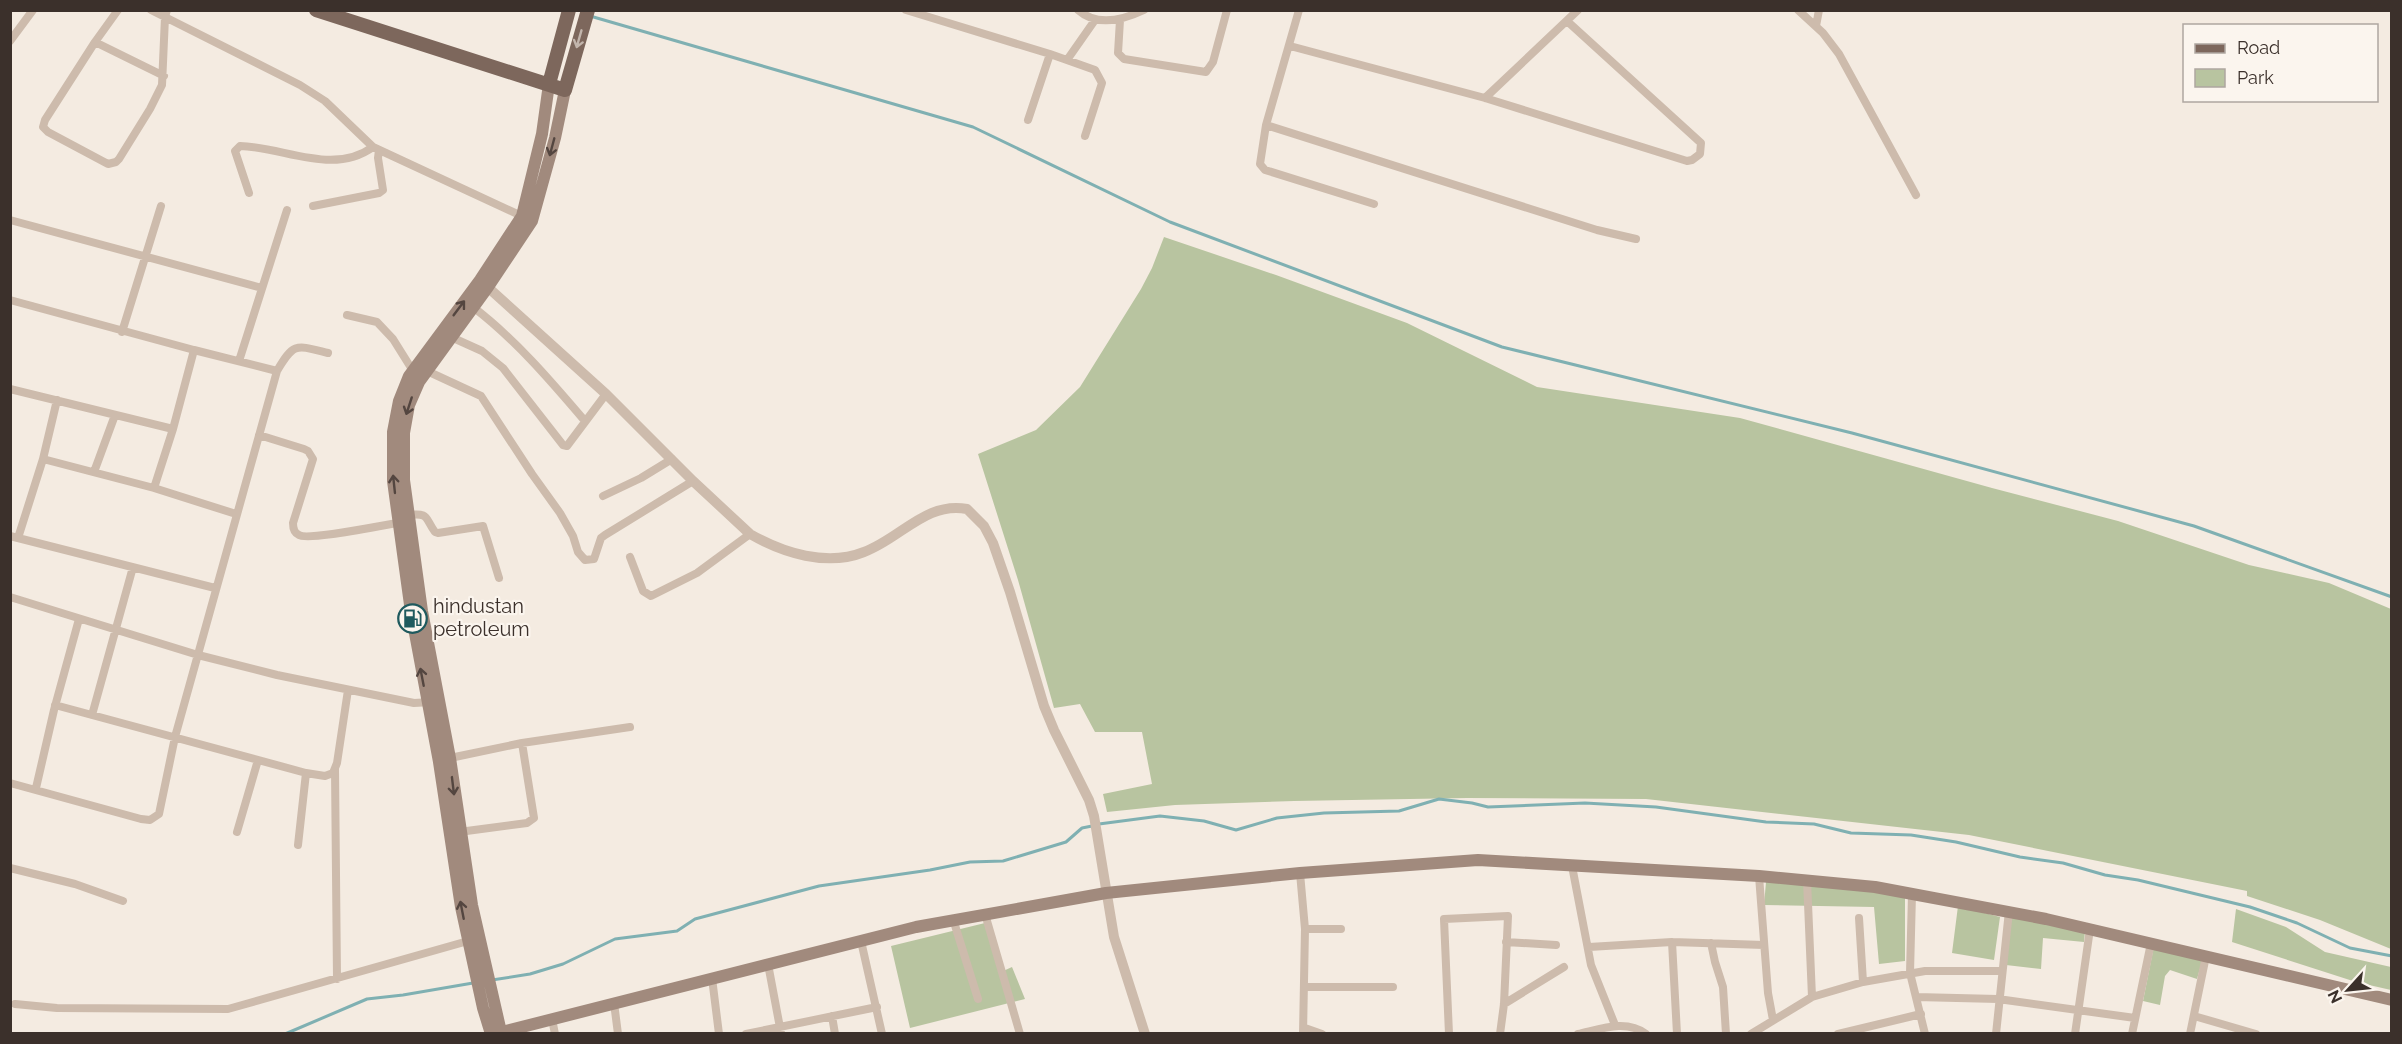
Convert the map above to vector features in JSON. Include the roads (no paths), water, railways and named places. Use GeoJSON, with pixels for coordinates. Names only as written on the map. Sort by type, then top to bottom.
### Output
{"type":"FeatureCollection","features":[{"type":"Feature","properties":{"kind":"main road"},"geometry":{"type":"LineString","coordinates":[[316,10],[565,90]]}},
{"type":"Feature","properties":{"kind":"main road"},"geometry":{"type":"LineString","coordinates":[[527,219],[549,84],[569,10]]}},
{"type":"Feature","properties":{"kind":"main road"},"geometry":{"type":"LineString","coordinates":[[478,967],[468,941],[433,702],[392,456],[393,432],[399,401],[413,371],[484,283],[527,219],[555,138],[565,90],[588,10]]}},
{"type":"Feature","properties":{"kind":"main road"},"geometry":{"type":"LineString","coordinates":[[403,519],[404,433],[409,405],[419,382],[473,307],[484,283]]}},
{"type":"Feature","properties":{"kind":"main road"},"geometry":{"type":"LineString","coordinates":[[433,702],[450,758],[478,967],[497,1033],[861,941],[985,914],[1106,893],[1300,873],[1478,860],[1759,876],[1875,887],[2009,911],[2391,1000]]}},
{"type":"Feature","properties":{"kind":"street"},"geometry":{"type":"LineString","coordinates":[[10,41],[33,10]]}},
{"type":"Feature","properties":{"kind":"street"},"geometry":{"type":"LineString","coordinates":[[118,10],[95,42],[45,120],[43,127],[102,162],[112,164],[119,159],[150,109],[164,76],[166,14]]}},
{"type":"Feature","properties":{"kind":"street"},"geometry":{"type":"LineString","coordinates":[[151,10],[166,14],[300,85],[326,101],[376,148],[527,219]]}},
{"type":"Feature","properties":{"kind":"street"},"geometry":{"type":"LineString","coordinates":[[906,10],[1095,70],[1102,83],[1085,136]]}},
{"type":"Feature","properties":{"kind":"street"},"geometry":{"type":"LineString","coordinates":[[1078,10],[1086,17],[1095,20],[1120,20],[1144,10]]}},
{"type":"Feature","properties":{"kind":"street"},"geometry":{"type":"LineString","coordinates":[[1120,20],[1118,53],[1124,59],[1206,72],[1213,62],[1227,10]]}},
{"type":"Feature","properties":{"kind":"street"},"geometry":{"type":"LineString","coordinates":[[1299,10],[1266,125],[1259,160],[1265,170],[1374,204]]}},
{"type":"Feature","properties":{"kind":"street"},"geometry":{"type":"LineString","coordinates":[[1485,98],[1578,10]]}},
{"type":"Feature","properties":{"kind":"street"},"geometry":{"type":"LineString","coordinates":[[1798,10],[1816,26],[1852,76],[1916,195]]}},
{"type":"Feature","properties":{"kind":"street"},"geometry":{"type":"LineString","coordinates":[[1816,26],[1818,10]]}},
{"type":"Feature","properties":{"kind":"street"},"geometry":{"type":"LineString","coordinates":[[1067,60],[1095,20]]}},
{"type":"Feature","properties":{"kind":"street"},"geometry":{"type":"LineString","coordinates":[[1290,46],[1485,98],[1687,161],[1700,154],[1701,143],[1567,21]]}},
{"type":"Feature","properties":{"kind":"street"},"geometry":{"type":"LineString","coordinates":[[95,42],[164,76]]}},
{"type":"Feature","properties":{"kind":"street"},"geometry":{"type":"LineString","coordinates":[[1028,120],[1050,54]]}},
{"type":"Feature","properties":{"kind":"street"},"geometry":{"type":"LineString","coordinates":[[1266,125],[1598,230],[1636,239]]}},
{"type":"Feature","properties":{"kind":"street"},"geometry":{"type":"LineString","coordinates":[[249,193],[235,151],[240,146],[332,161],[376,148]]}},
{"type":"Feature","properties":{"kind":"street"},"geometry":{"type":"LineString","coordinates":[[313,206],[379,193],[383,190],[376,148]]}},
{"type":"Feature","properties":{"kind":"street"},"geometry":{"type":"LineString","coordinates":[[122,332],[161,206]]}},
{"type":"Feature","properties":{"kind":"street"},"geometry":{"type":"LineString","coordinates":[[239,361],[287,210]]}},
{"type":"Feature","properties":{"kind":"street"},"geometry":{"type":"LineString","coordinates":[[10,220],[262,288]]}},
{"type":"Feature","properties":{"kind":"street"},"geometry":{"type":"LineString","coordinates":[[484,283],[606,394],[750,534],[791,552],[816,558],[852,556],[865,552],[932,512],[945,507],[967,509],[984,526],[993,543],[1008,584],[1044,706],[1058,740],[1089,800],[1094,816],[1114,937],[1145,1034]]}},
{"type":"Feature","properties":{"kind":"street"},"geometry":{"type":"LineString","coordinates":[[10,300],[122,332],[277,371]]}},
{"type":"Feature","properties":{"kind":"street"},"geometry":{"type":"LineString","coordinates":[[473,307],[497,325],[518,346],[585,421]]}},
{"type":"Feature","properties":{"kind":"street"},"geometry":{"type":"LineString","coordinates":[[347,315],[376,322],[393,339],[413,371]]}},
{"type":"Feature","properties":{"kind":"street"},"geometry":{"type":"LineString","coordinates":[[451,336],[482,351],[503,368],[563,446],[572,442],[606,394]]}},
{"type":"Feature","properties":{"kind":"street"},"geometry":{"type":"LineString","coordinates":[[10,783],[36,788],[141,819],[155,818],[162,806],[175,737],[277,371],[294,348],[300,347],[328,353]]}},
{"type":"Feature","properties":{"kind":"street"},"geometry":{"type":"LineString","coordinates":[[153,488],[173,429],[194,350]]}},
{"type":"Feature","properties":{"kind":"street"},"geometry":{"type":"LineString","coordinates":[[427,371],[481,396],[560,513],[573,536],[578,552],[585,560],[594,559],[601,538],[605,534],[693,481]]}},
{"type":"Feature","properties":{"kind":"street"},"geometry":{"type":"LineString","coordinates":[[10,389],[173,429]]}},
{"type":"Feature","properties":{"kind":"street"},"geometry":{"type":"LineString","coordinates":[[57,400],[43,459],[14,537],[215,588]]}},
{"type":"Feature","properties":{"kind":"street"},"geometry":{"type":"LineString","coordinates":[[94,472],[115,415]]}},
{"type":"Feature","properties":{"kind":"street"},"geometry":{"type":"LineString","coordinates":[[259,435],[304,449],[313,459],[293,523],[293,528],[299,536],[320,536],[424,514],[428,517],[435,532],[438,533],[483,526],[499,578]]}},
{"type":"Feature","properties":{"kind":"street"},"geometry":{"type":"LineString","coordinates":[[43,459],[153,488],[236,514]]}},
{"type":"Feature","properties":{"kind":"street"},"geometry":{"type":"LineString","coordinates":[[603,496],[641,478],[672,459]]}},
{"type":"Feature","properties":{"kind":"street"},"geometry":{"type":"LineString","coordinates":[[630,557],[643,591],[651,596],[697,573],[750,534]]}},
{"type":"Feature","properties":{"kind":"street"},"geometry":{"type":"LineString","coordinates":[[92,715],[133,567]]}},
{"type":"Feature","properties":{"kind":"street"},"geometry":{"type":"LineString","coordinates":[[10,597],[198,655],[277,675],[414,702],[433,702]]}},
{"type":"Feature","properties":{"kind":"street"},"geometry":{"type":"LineString","coordinates":[[36,788],[55,705],[79,619]]}},
{"type":"Feature","properties":{"kind":"street"},"geometry":{"type":"LineString","coordinates":[[338,979],[335,769],[348,690]]}},
{"type":"Feature","properties":{"kind":"street"},"geometry":{"type":"LineString","coordinates":[[55,705],[306,773],[325,776],[331,775],[335,769]]}},
{"type":"Feature","properties":{"kind":"street"},"geometry":{"type":"LineString","coordinates":[[450,758],[522,743],[630,727]]}},
{"type":"Feature","properties":{"kind":"street"},"geometry":{"type":"LineString","coordinates":[[459,832],[527,823],[534,818],[522,743]]}},
{"type":"Feature","properties":{"kind":"street"},"geometry":{"type":"LineString","coordinates":[[237,832],[258,760]]}},
{"type":"Feature","properties":{"kind":"street"},"geometry":{"type":"LineString","coordinates":[[298,845],[306,773]]}},
{"type":"Feature","properties":{"kind":"street"},"geometry":{"type":"LineString","coordinates":[[1572,866],[1594,975],[1615,1025]]}},
{"type":"Feature","properties":{"kind":"street"},"geometry":{"type":"LineString","coordinates":[[10,868],[75,884],[123,901]]}},
{"type":"Feature","properties":{"kind":"street"},"geometry":{"type":"LineString","coordinates":[[1300,873],[1305,929],[1304,1031],[1322,1034]]}},
{"type":"Feature","properties":{"kind":"street"},"geometry":{"type":"LineString","coordinates":[[1759,876],[1768,993],[1773,1020]]}},
{"type":"Feature","properties":{"kind":"street"},"geometry":{"type":"LineString","coordinates":[[1807,880],[1812,998]]}},
{"type":"Feature","properties":{"kind":"street"},"geometry":{"type":"LineString","coordinates":[[1912,894],[1910,973],[1925,1034]]}},
{"type":"Feature","properties":{"kind":"street"},"geometry":{"type":"LineString","coordinates":[[1996,1034],[2009,911]]}},
{"type":"Feature","properties":{"kind":"street"},"geometry":{"type":"LineString","coordinates":[[985,914],[1020,1034]]}},
{"type":"Feature","properties":{"kind":"street"},"geometry":{"type":"LineString","coordinates":[[1449,1034],[1444,919],[1508,916],[1504,1004],[1500,1034]]}},
{"type":"Feature","properties":{"kind":"street"},"geometry":{"type":"LineString","coordinates":[[1859,918],[1863,982]]}},
{"type":"Feature","properties":{"kind":"street"},"geometry":{"type":"LineString","coordinates":[[953,920],[978,999]]}},
{"type":"Feature","properties":{"kind":"street"},"geometry":{"type":"LineString","coordinates":[[1305,929],[1341,929]]}},
{"type":"Feature","properties":{"kind":"street"},"geometry":{"type":"LineString","coordinates":[[2075,1034],[2090,929]]}},
{"type":"Feature","properties":{"kind":"street"},"geometry":{"type":"LineString","coordinates":[[15,1004],[57,1008],[228,1009],[468,941]]}},
{"type":"Feature","properties":{"kind":"street"},"geometry":{"type":"LineString","coordinates":[[861,941],[882,1034]]}},
{"type":"Feature","properties":{"kind":"street"},"geometry":{"type":"LineString","coordinates":[[1506,942],[1556,945]]}},
{"type":"Feature","properties":{"kind":"street"},"geometry":{"type":"LineString","coordinates":[[1589,947],[1672,942],[1764,945]]}},
{"type":"Feature","properties":{"kind":"street"},"geometry":{"type":"LineString","coordinates":[[1672,942],[1677,1034]]}},
{"type":"Feature","properties":{"kind":"street"},"geometry":{"type":"LineString","coordinates":[[1711,943],[1714,962],[1723,987],[1726,1034]]}},
{"type":"Feature","properties":{"kind":"street"},"geometry":{"type":"LineString","coordinates":[[2132,1034],[2151,943]]}},
{"type":"Feature","properties":{"kind":"street"},"geometry":{"type":"LineString","coordinates":[[2190,1034],[2206,956]]}},
{"type":"Feature","properties":{"kind":"street"},"geometry":{"type":"LineString","coordinates":[[768,964],[781,1031]]}},
{"type":"Feature","properties":{"kind":"street"},"geometry":{"type":"LineString","coordinates":[[1504,1004],[1564,967]]}},
{"type":"Feature","properties":{"kind":"street"},"geometry":{"type":"LineString","coordinates":[[1751,1034],[1766,1029],[1773,1020],[1812,998],[1863,982],[1910,973],[1952,970],[2001,971]]}},
{"type":"Feature","properties":{"kind":"street"},"geometry":{"type":"LineString","coordinates":[[712,978],[719,1034]]}},
{"type":"Feature","properties":{"kind":"street"},"geometry":{"type":"LineString","coordinates":[[1305,987],[1393,987]]}},
{"type":"Feature","properties":{"kind":"street"},"geometry":{"type":"LineString","coordinates":[[1916,997],[1998,999],[2135,1018]]}},
{"type":"Feature","properties":{"kind":"street"},"geometry":{"type":"LineString","coordinates":[[614,1003],[618,1034]]}},
{"type":"Feature","properties":{"kind":"street"},"geometry":{"type":"LineString","coordinates":[[746,1034],[781,1031],[877,1007]]}},
{"type":"Feature","properties":{"kind":"street"},"geometry":{"type":"LineString","coordinates":[[1838,1034],[1921,1014]]}},
{"type":"Feature","properties":{"kind":"street"},"geometry":{"type":"LineString","coordinates":[[2194,1016],[2256,1034]]}},
{"type":"Feature","properties":{"kind":"street"},"geometry":{"type":"LineString","coordinates":[[832,1017],[835,1034]]}},
{"type":"Feature","properties":{"kind":"street"},"geometry":{"type":"LineString","coordinates":[[552,1019],[555,1034]]}},
{"type":"Feature","properties":{"kind":"street"},"geometry":{"type":"LineString","coordinates":[[1578,1034],[1615,1025],[1632,1026],[1646,1034]]}},
{"type":"Feature","properties":{"kind":"waterway"},"geometry":{"type":"LineString","coordinates":[[590,16],[973,127],[1170,222],[1502,347],[1852,433],[2194,526],[2392,597]]}},
{"type":"Feature","properties":{"kind":"waterway"},"geometry":{"type":"LineString","coordinates":[[1099,824],[1160,816],[1204,821],[1236,830],[1277,818],[1324,813],[1399,811],[1439,799],[1488,807],[1585,803],[1656,807],[1766,822],[1814,824],[1851,833],[1911,835],[1956,842],[2020,857],[2063,863],[2105,875],[2138,880],[2250,907],[2297,923],[2350,948],[2392,956]]}},
{"type":"Feature","properties":{"kind":"waterway"},"geometry":{"type":"LineString","coordinates":[[492,980],[530,974],[563,964],[615,939],[677,931],[695,919],[819,886],[970,862],[1003,861],[1066,842],[1082,828],[1092,826]]}},
{"type":"Feature","properties":{"kind":"waterway"},"geometry":{"type":"LineString","coordinates":[[285,1034],[367,999],[473,983]]}},
{"type":"Feature","properties":{"kind":"place","name":"hindustan petroleum"},"geometry":{"type":"Point","coordinates":[412,618]}}]}
